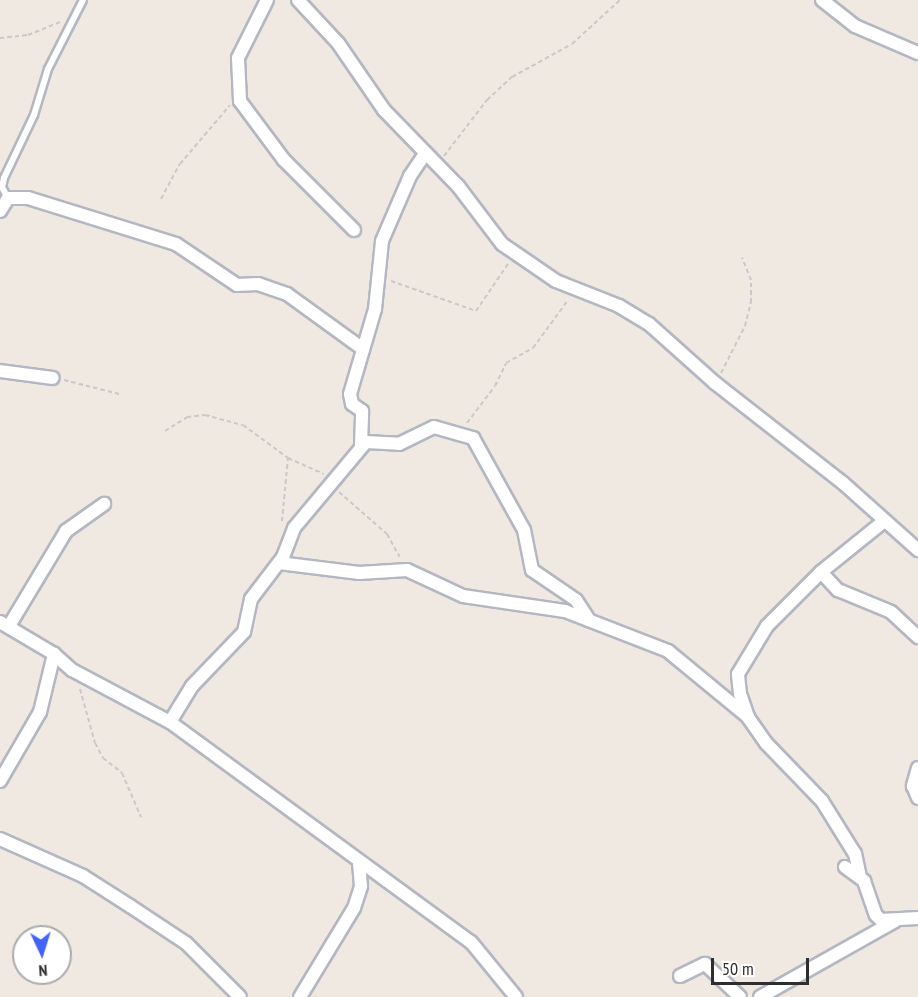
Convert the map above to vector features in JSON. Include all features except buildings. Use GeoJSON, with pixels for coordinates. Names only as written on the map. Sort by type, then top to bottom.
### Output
{"type":"FeatureCollection","features":[{"type":"Feature","properties":{"kind":"street"},"geometry":{"type":"LineString","coordinates":[[267,0],[254,30],[240,49],[238,93],[246,110],[284,160],[354,230]]}},
{"type":"Feature","properties":{"kind":"street"},"geometry":{"type":"LineString","coordinates":[[298,0],[338,43],[384,110],[458,186],[480,220],[515,254],[574,290],[632,312],[671,341],[715,383],[796,444],[883,522],[918,550]]}},
{"type":"Feature","properties":{"kind":"street"},"geometry":{"type":"LineString","coordinates":[[822,0],[855,26],[918,53]]}},
{"type":"Feature","properties":{"kind":"street"},"geometry":{"type":"LineString","coordinates":[[170,722],[192,686],[244,632],[251,599],[279,563],[294,528],[361,445],[362,411],[350,399],[373,320],[381,278],[386,227],[410,176],[425,154]]}},
{"type":"Feature","properties":{"kind":"street"},"geometry":{"type":"LineString","coordinates":[[0,211],[8,198],[28,198],[176,244],[237,285],[258,284],[293,298],[363,349]]}},
{"type":"Feature","properties":{"kind":"street"},"geometry":{"type":"LineString","coordinates":[[0,371],[53,378]]}},
{"type":"Feature","properties":{"kind":"street"},"geometry":{"type":"LineString","coordinates":[[361,445],[399,444],[434,427],[459,434],[479,445],[524,530],[532,570],[576,600],[589,620]]}},
{"type":"Feature","properties":{"kind":"street"},"geometry":{"type":"LineString","coordinates":[[104,504],[66,531],[4,624],[54,654],[72,670],[170,722],[359,864],[471,942],[516,997]]}},
{"type":"Feature","properties":{"kind":"street"},"geometry":{"type":"LineString","coordinates":[[883,522],[821,572],[768,626],[738,674],[740,694],[748,717],[766,743],[822,801],[837,822],[855,854],[860,877],[876,915],[881,920],[918,918]]}},
{"type":"Feature","properties":{"kind":"street"},"geometry":{"type":"LineString","coordinates":[[279,563],[359,573],[407,570],[463,596],[546,606],[589,620],[668,651],[748,717]]}},
{"type":"Feature","properties":{"kind":"street"},"geometry":{"type":"LineString","coordinates":[[821,572],[838,590],[891,612],[918,637]]}},
{"type":"Feature","properties":{"kind":"street"},"geometry":{"type":"LineString","coordinates":[[0,781],[40,712],[54,654]]}},
{"type":"Feature","properties":{"kind":"street"},"geometry":{"type":"LineString","coordinates":[[918,768],[913,786],[918,798]]}},
{"type":"Feature","properties":{"kind":"street"},"geometry":{"type":"LineString","coordinates":[[0,839],[83,876],[130,906],[186,943],[240,997]]}},
{"type":"Feature","properties":{"kind":"street"},"geometry":{"type":"LineString","coordinates":[[300,997],[354,908],[361,886],[359,864]]}},
{"type":"Feature","properties":{"kind":"street"},"geometry":{"type":"LineString","coordinates":[[845,867],[860,877]]}},
{"type":"Feature","properties":{"kind":"street"},"geometry":{"type":"LineString","coordinates":[[760,997],[895,921]]}},
{"type":"Feature","properties":{"kind":"street"},"geometry":{"type":"LineString","coordinates":[[680,976],[705,964],[740,997]]}},
{"type":"Feature","properties":{"kind":"lane"},"geometry":{"type":"LineString","coordinates":[[8,198],[2,187],[4,178],[25,136],[48,69],[83,0]]}},
{"type":"Feature","properties":{"kind":"path"},"geometry":{"type":"LineString","coordinates":[[436,164],[487,100],[512,77],[572,44],[620,0]]}},
{"type":"Feature","properties":{"kind":"path"},"geometry":{"type":"LineString","coordinates":[[0,38],[28,35],[58,22],[74,20]]}},
{"type":"Feature","properties":{"kind":"path"},"geometry":{"type":"LineString","coordinates":[[161,199],[180,164],[238,93]]}},
{"type":"Feature","properties":{"kind":"path"},"geometry":{"type":"LineString","coordinates":[[381,278],[476,311],[515,254]]}},
{"type":"Feature","properties":{"kind":"path"},"geometry":{"type":"LineString","coordinates":[[715,383],[748,314],[751,280],[741,258]]}},
{"type":"Feature","properties":{"kind":"path"},"geometry":{"type":"LineString","coordinates":[[459,434],[495,386],[506,363],[542,339],[574,290]]}},
{"type":"Feature","properties":{"kind":"path"},"geometry":{"type":"LineString","coordinates":[[53,378],[119,394]]}},
{"type":"Feature","properties":{"kind":"path"},"geometry":{"type":"LineString","coordinates":[[165,432],[187,417],[205,415],[243,425],[288,458],[322,472],[333,482],[341,496],[387,534],[407,570]]}},
{"type":"Feature","properties":{"kind":"path"},"geometry":{"type":"LineString","coordinates":[[282,528],[288,458]]}},
{"type":"Feature","properties":{"kind":"path"},"geometry":{"type":"LineString","coordinates":[[72,670],[95,742],[103,758],[122,773],[141,817]]}}]}
